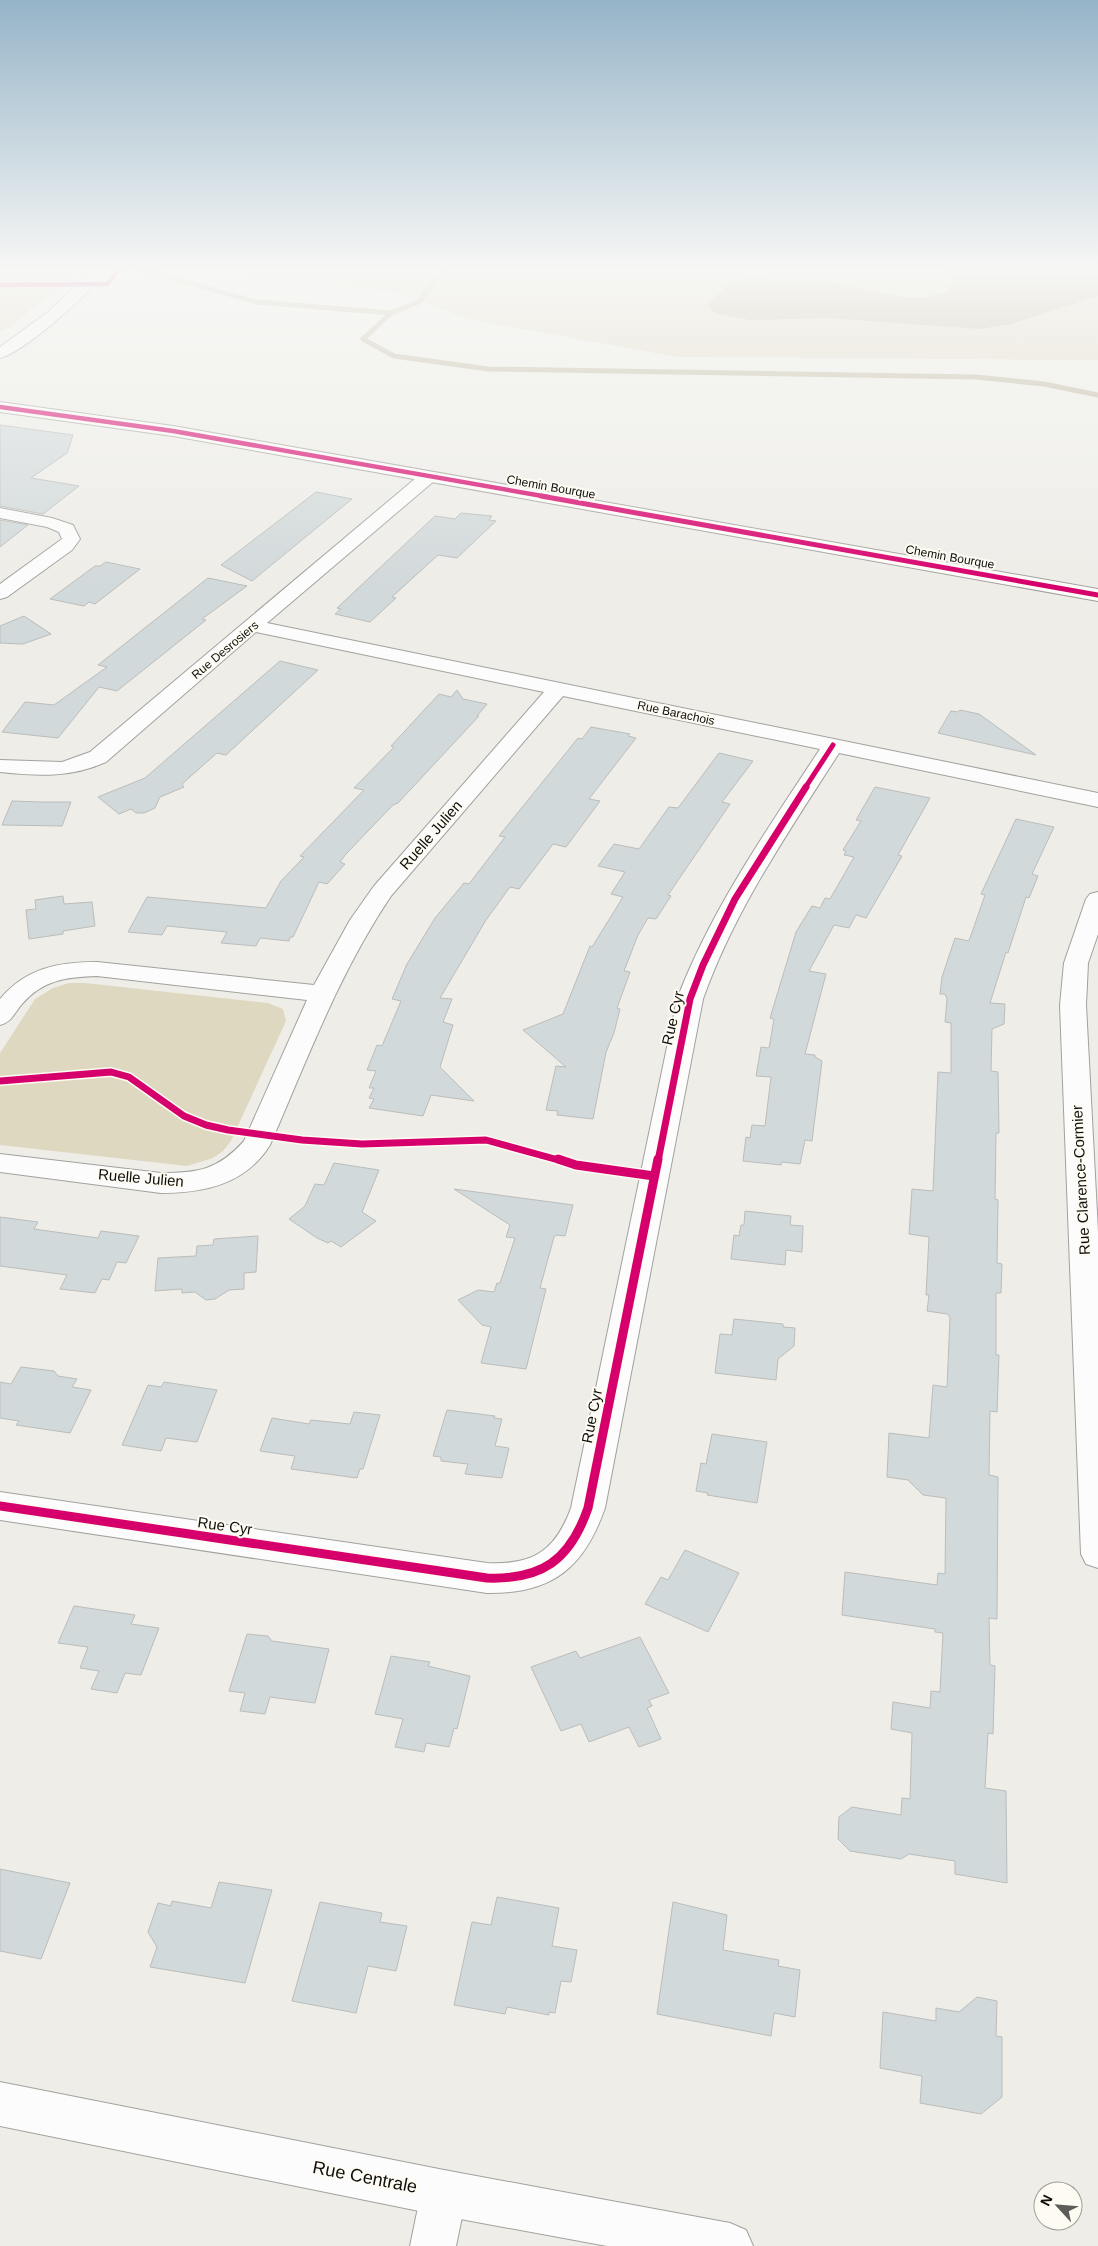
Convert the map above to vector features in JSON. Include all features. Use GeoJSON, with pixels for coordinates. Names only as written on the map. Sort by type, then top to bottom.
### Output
{"type":"FeatureCollection","features":[{"type":"Feature","properties":{"kind":"street","name":"Chemin Bourque"},"geometry":{"type":"LineString","coordinates":[[0,407],[173,431],[1098,595]]}},
{"type":"Feature","properties":{"kind":"street","name":"Rue Desrosiers"},"geometry":{"type":"LineString","coordinates":[[0,766],[58,770],[91,761],[106,751],[428,477]]}},
{"type":"Feature","properties":{"kind":"street"},"geometry":{"type":"LineString","coordinates":[[0,513],[58,524],[67,529],[71,535],[66,546],[0,593]]}},
{"type":"Feature","properties":{"kind":"street","name":"Rue Barachois"},"geometry":{"type":"LineString","coordinates":[[253,626],[1098,800]]}},
{"type":"Feature","properties":{"kind":"street","name":"Ruelle Julien"},"geometry":{"type":"LineString","coordinates":[[0,1163],[161,1183],[199,1182],[223,1174],[242,1161],[256,1145],[322,994],[350,937],[382,891],[558,689]]}},
{"type":"Feature","properties":{"kind":"street","name":"Rue Cyr"},"geometry":{"type":"LineString","coordinates":[[0,1506],[500,1580],[536,1573],[548,1567],[566,1552],[577,1539],[588,1508],[690,999],[697,977],[724,918],[834,745]]}},
{"type":"Feature","properties":{"kind":"street","name":"Rue Clarence-Cormier"},"geometry":{"type":"LineString","coordinates":[[1098,899],[1076,963],[1073,1005],[1098,1554]]}},
{"type":"Feature","properties":{"kind":"street"},"geometry":{"type":"LineString","coordinates":[[0,1017],[11,1000],[24,986],[46,975],[69,970],[97,970],[322,994]]}},
{"type":"Feature","properties":{"kind":"street","name":"Rue Centrale"},"geometry":{"type":"LineString","coordinates":[[0,2104],[444,2193],[730,2246]]}},
{"type":"Feature","properties":{"kind":"street"},"geometry":{"type":"LineString","coordinates":[[434,2246],[444,2193]]}},
{"type":"Feature","properties":{"kind":"shaded area"},"geometry":{"type":"Polygon","coordinates":[[[69,983],[85,983],[268,1003],[283,1009],[286,1021],[231,1141],[223,1151],[213,1158],[187,1166],[0,1145],[0,1053],[35,999],[53,988],[69,983]]]}},
{"type":"Feature","properties":{"kind":"building"},"geometry":{"type":"Polygon","coordinates":[[[0,425],[73,435],[67,453],[31,478],[79,486],[43,514],[0,506],[0,425]]]}},
{"type":"Feature","properties":{"kind":"building"},"geometry":{"type":"Polygon","coordinates":[[[316,492],[352,499],[252,581],[221,565],[316,492]]]}},
{"type":"Feature","properties":{"kind":"building"},"geometry":{"type":"Polygon","coordinates":[[[461,513],[492,516],[489,520],[496,521],[457,558],[438,555],[392,597],[396,598],[370,622],[335,614],[341,609],[337,608],[435,516],[455,519],[461,513]]]}},
{"type":"Feature","properties":{"kind":"building"},"geometry":{"type":"Polygon","coordinates":[[[0,520],[28,525],[0,547],[0,520]]]}},
{"type":"Feature","properties":{"kind":"building"},"geometry":{"type":"Polygon","coordinates":[[[106,562],[140,569],[95,604],[89,602],[84,606],[50,599],[95,566],[100,566],[106,562]]]}},
{"type":"Feature","properties":{"kind":"building"},"geometry":{"type":"Polygon","coordinates":[[[208,578],[247,586],[202,619],[206,620],[117,691],[99,687],[58,738],[2,732],[25,702],[54,705],[107,667],[98,665],[208,578]]]}},
{"type":"Feature","properties":{"kind":"building"},"geometry":{"type":"Polygon","coordinates":[[[24,616],[51,634],[23,644],[0,643],[0,626],[24,616]]]}},
{"type":"Feature","properties":{"kind":"building"},"geometry":{"type":"Polygon","coordinates":[[[280,661],[318,670],[226,755],[217,753],[182,784],[184,787],[160,797],[155,808],[144,813],[136,813],[131,809],[119,814],[98,797],[145,778],[280,661]]]}},
{"type":"Feature","properties":{"kind":"building"},"geometry":{"type":"Polygon","coordinates":[[[457,690],[463,699],[487,704],[477,716],[479,716],[398,803],[393,805],[346,854],[340,862],[345,864],[327,884],[319,882],[293,937],[290,937],[289,941],[260,938],[256,946],[221,943],[227,932],[167,926],[162,935],[128,932],[147,897],[266,908],[281,881],[304,857],[300,856],[364,790],[354,788],[394,747],[391,746],[439,694],[451,697],[457,690]]]}},
{"type":"Feature","properties":{"kind":"building"},"geometry":{"type":"Polygon","coordinates":[[[960,710],[979,714],[1036,755],[938,733],[951,711],[958,712],[960,710]]]}},
{"type":"Feature","properties":{"kind":"building"},"geometry":{"type":"Polygon","coordinates":[[[591,727],[630,734],[628,736],[636,738],[589,799],[600,801],[566,847],[553,844],[519,889],[510,887],[486,920],[440,998],[452,999],[443,1022],[453,1025],[440,1067],[474,1101],[431,1095],[423,1116],[369,1108],[374,1099],[369,1098],[374,1088],[369,1088],[376,1071],[367,1070],[377,1045],[382,1046],[401,1001],[392,999],[407,964],[435,918],[464,883],[469,884],[505,837],[499,836],[578,738],[582,739],[591,727]]]}},
{"type":"Feature","properties":{"kind":"building"},"geometry":{"type":"Polygon","coordinates":[[[719,753],[753,761],[722,802],[730,804],[668,895],[671,896],[656,919],[648,918],[638,935],[624,971],[630,972],[617,1008],[620,1009],[614,1033],[606,1052],[593,1119],[557,1115],[558,1111],[546,1110],[556,1066],[566,1067],[523,1030],[563,1014],[590,946],[592,947],[623,897],[611,894],[625,872],[598,866],[614,844],[639,849],[669,807],[678,808],[719,753]]]}},
{"type":"Feature","properties":{"kind":"building"},"geometry":{"type":"Polygon","coordinates":[[[875,787],[930,798],[898,855],[902,856],[866,918],[856,915],[849,928],[834,925],[809,971],[826,974],[805,1054],[815,1055],[815,1057],[822,1061],[812,1141],[805,1140],[800,1164],[782,1162],[781,1165],[743,1161],[746,1137],[750,1138],[752,1125],[765,1126],[771,1077],[756,1076],[761,1047],[769,1048],[774,1019],[770,1018],[796,932],[812,906],[820,908],[825,898],[830,899],[854,857],[844,855],[846,851],[843,850],[861,821],[856,820],[875,787]]]}},
{"type":"Feature","properties":{"kind":"building"},"geometry":{"type":"Polygon","coordinates":[[[12,801],[71,802],[62,826],[2,825],[12,801]]]}},
{"type":"Feature","properties":{"kind":"building"},"geometry":{"type":"Polygon","coordinates":[[[1016,819],[1054,827],[1032,874],[1038,876],[1029,898],[1026,897],[990,1003],[1005,1004],[1004,1024],[992,1029],[991,1071],[998,1072],[999,1133],[996,1133],[995,1199],[998,1200],[997,1263],[1002,1264],[1001,1293],[996,1293],[996,1355],[999,1355],[997,1412],[990,1411],[989,1475],[998,1477],[997,1619],[989,1618],[990,1665],[995,1666],[993,1734],[988,1733],[985,1788],[1006,1791],[1007,1883],[955,1874],[955,1861],[909,1854],[901,1859],[850,1851],[838,1839],[839,1817],[852,1807],[901,1815],[902,1798],[910,1799],[912,1733],[891,1729],[893,1702],[930,1708],[931,1691],[940,1692],[943,1633],[935,1632],[935,1629],[842,1615],[845,1572],[937,1585],[938,1573],[945,1574],[946,1498],[923,1495],[908,1480],[887,1477],[889,1433],[929,1438],[933,1385],[947,1387],[950,1317],[947,1314],[927,1311],[929,1295],[926,1295],[929,1237],[909,1234],[912,1189],[933,1191],[938,1072],[951,1073],[951,1023],[945,1022],[947,999],[945,994],[940,994],[942,977],[955,938],[969,941],[985,895],[981,894],[1016,819]]]}},
{"type":"Feature","properties":{"kind":"building"},"geometry":{"type":"Polygon","coordinates":[[[63,896],[64,904],[92,902],[95,926],[63,931],[63,934],[29,939],[26,910],[36,909],[35,900],[63,896]]]}},
{"type":"Feature","properties":{"kind":"building"},"geometry":{"type":"Polygon","coordinates":[[[334,1163],[379,1170],[362,1212],[376,1221],[341,1247],[331,1241],[328,1243],[317,1238],[289,1219],[305,1206],[315,1184],[324,1185],[334,1163]]]}},
{"type":"Feature","properties":{"kind":"building"},"geometry":{"type":"Polygon","coordinates":[[[454,1189],[573,1205],[565,1236],[556,1235],[554,1237],[540,1288],[546,1289],[526,1369],[481,1363],[491,1327],[482,1325],[458,1300],[478,1290],[494,1292],[497,1283],[500,1283],[515,1238],[506,1237],[510,1225],[454,1189]]]}},
{"type":"Feature","properties":{"kind":"building"},"geometry":{"type":"Polygon","coordinates":[[[745,1211],[791,1216],[790,1225],[803,1226],[802,1252],[786,1250],[785,1265],[731,1259],[734,1235],[739,1236],[741,1225],[744,1225],[745,1211]]]}},
{"type":"Feature","properties":{"kind":"building"},"geometry":{"type":"Polygon","coordinates":[[[0,1217],[38,1222],[34,1229],[98,1238],[101,1231],[139,1236],[126,1263],[117,1262],[109,1280],[102,1279],[95,1293],[60,1289],[67,1275],[0,1266],[0,1217]]]}},
{"type":"Feature","properties":{"kind":"building"},"geometry":{"type":"Polygon","coordinates":[[[258,1236],[256,1272],[244,1273],[244,1289],[229,1290],[215,1299],[206,1300],[195,1292],[182,1293],[182,1289],[155,1291],[158,1258],[196,1256],[197,1246],[213,1245],[214,1239],[258,1236]]]}},
{"type":"Feature","properties":{"kind":"building"},"geometry":{"type":"Polygon","coordinates":[[[734,1319],[783,1324],[783,1327],[795,1328],[794,1346],[778,1359],[776,1380],[715,1373],[720,1334],[732,1335],[734,1319]]]}},
{"type":"Feature","properties":{"kind":"building"},"geometry":{"type":"Polygon","coordinates":[[[21,1367],[54,1371],[58,1376],[77,1379],[72,1387],[91,1390],[70,1433],[16,1425],[19,1421],[0,1418],[0,1382],[11,1384],[21,1367]]]}},
{"type":"Feature","properties":{"kind":"building"},"geometry":{"type":"Polygon","coordinates":[[[164,1382],[217,1390],[197,1442],[166,1438],[161,1451],[122,1445],[148,1385],[161,1387],[164,1382]]]}},
{"type":"Feature","properties":{"kind":"building"},"geometry":{"type":"Polygon","coordinates":[[[447,1410],[495,1416],[494,1418],[502,1419],[495,1446],[509,1448],[502,1478],[465,1474],[468,1464],[441,1461],[441,1457],[433,1456],[447,1410]]]}},
{"type":"Feature","properties":{"kind":"building"},"geometry":{"type":"Polygon","coordinates":[[[354,1412],[380,1415],[363,1469],[360,1469],[357,1478],[291,1469],[295,1456],[260,1451],[272,1418],[309,1424],[311,1420],[350,1424],[354,1412]]]}},
{"type":"Feature","properties":{"kind":"building"},"geometry":{"type":"Polygon","coordinates":[[[712,1434],[767,1442],[757,1503],[707,1495],[708,1493],[696,1491],[701,1463],[706,1464],[712,1434]]]}},
{"type":"Feature","properties":{"kind":"building"},"geometry":{"type":"Polygon","coordinates":[[[685,1550],[739,1573],[708,1632],[645,1604],[661,1577],[668,1580],[685,1550]]]}},
{"type":"Feature","properties":{"kind":"building"},"geometry":{"type":"Polygon","coordinates":[[[74,1606],[135,1615],[131,1624],[159,1628],[141,1675],[125,1673],[117,1693],[91,1689],[99,1671],[80,1668],[88,1647],[58,1643],[74,1606]]]}},
{"type":"Feature","properties":{"kind":"building"},"geometry":{"type":"Polygon","coordinates":[[[247,1634],[268,1636],[272,1641],[329,1649],[315,1703],[270,1697],[265,1714],[240,1711],[245,1693],[229,1691],[247,1634]]]}},
{"type":"Feature","properties":{"kind":"building"},"geometry":{"type":"Polygon","coordinates":[[[640,1637],[669,1693],[649,1700],[652,1706],[647,1708],[661,1739],[639,1747],[629,1727],[589,1742],[581,1724],[561,1731],[531,1667],[576,1651],[580,1658],[640,1637]]]}},
{"type":"Feature","properties":{"kind":"building"},"geometry":{"type":"Polygon","coordinates":[[[391,1656],[430,1662],[428,1666],[470,1676],[457,1729],[454,1728],[449,1747],[426,1743],[424,1752],[395,1747],[403,1719],[375,1714],[391,1656]]]}},
{"type":"Feature","properties":{"kind":"building"},"geometry":{"type":"Polygon","coordinates":[[[0,1869],[70,1883],[41,1959],[0,1951],[0,1869]]]}},
{"type":"Feature","properties":{"kind":"building"},"geometry":{"type":"Polygon","coordinates":[[[219,1882],[272,1890],[245,1983],[150,1967],[157,1947],[148,1932],[158,1903],[171,1906],[172,1901],[211,1908],[219,1882]]]}},
{"type":"Feature","properties":{"kind":"building"},"geometry":{"type":"Polygon","coordinates":[[[497,1897],[559,1908],[552,1946],[577,1950],[571,1982],[561,1981],[555,2013],[549,2012],[549,2015],[507,2007],[505,2014],[454,2005],[472,1922],[491,1925],[497,1897]]]}},
{"type":"Feature","properties":{"kind":"building"},"geometry":{"type":"Polygon","coordinates":[[[320,1902],[382,1913],[380,1922],[407,1926],[396,1971],[368,1966],[356,2013],[292,2001],[320,1902]]]}},
{"type":"Feature","properties":{"kind":"building"},"geometry":{"type":"Polygon","coordinates":[[[673,1902],[727,1915],[723,1950],[779,1960],[778,1966],[800,1970],[795,2017],[774,2013],[771,2036],[657,2014],[673,1902]]]}},
{"type":"Feature","properties":{"kind":"building"},"geometry":{"type":"Polygon","coordinates":[[[977,1997],[997,2001],[996,2036],[1002,2037],[1002,2097],[981,2114],[920,2103],[922,2076],[880,2068],[883,2012],[936,2021],[936,2008],[959,2012],[977,1997]]]}},
{"type":"Feature","properties":{"kind":"waterway"},"geometry":{"type":"LineString","coordinates":[[843,375],[976,377],[1044,384],[1098,395]]}},
{"type":"Feature","properties":{"kind":"cycle path"},"geometry":{"type":"LineString","coordinates":[[0,407],[173,431],[1098,595]]}},
{"type":"Feature","properties":{"kind":"cycle path"},"geometry":{"type":"LineString","coordinates":[[0,1506],[487,1578],[506,1579],[523,1576],[552,1564],[564,1554],[582,1526],[588,1508],[690,999],[703,965],[735,899],[833,745]]}},
{"type":"Feature","properties":{"kind":"cycle path"},"geometry":{"type":"LineString","coordinates":[[0,1081],[90,1072],[111,1072],[129,1077],[184,1116],[206,1125],[228,1130],[302,1140],[362,1144],[486,1140],[522,1148],[576,1165],[654,1176]]}}]}
